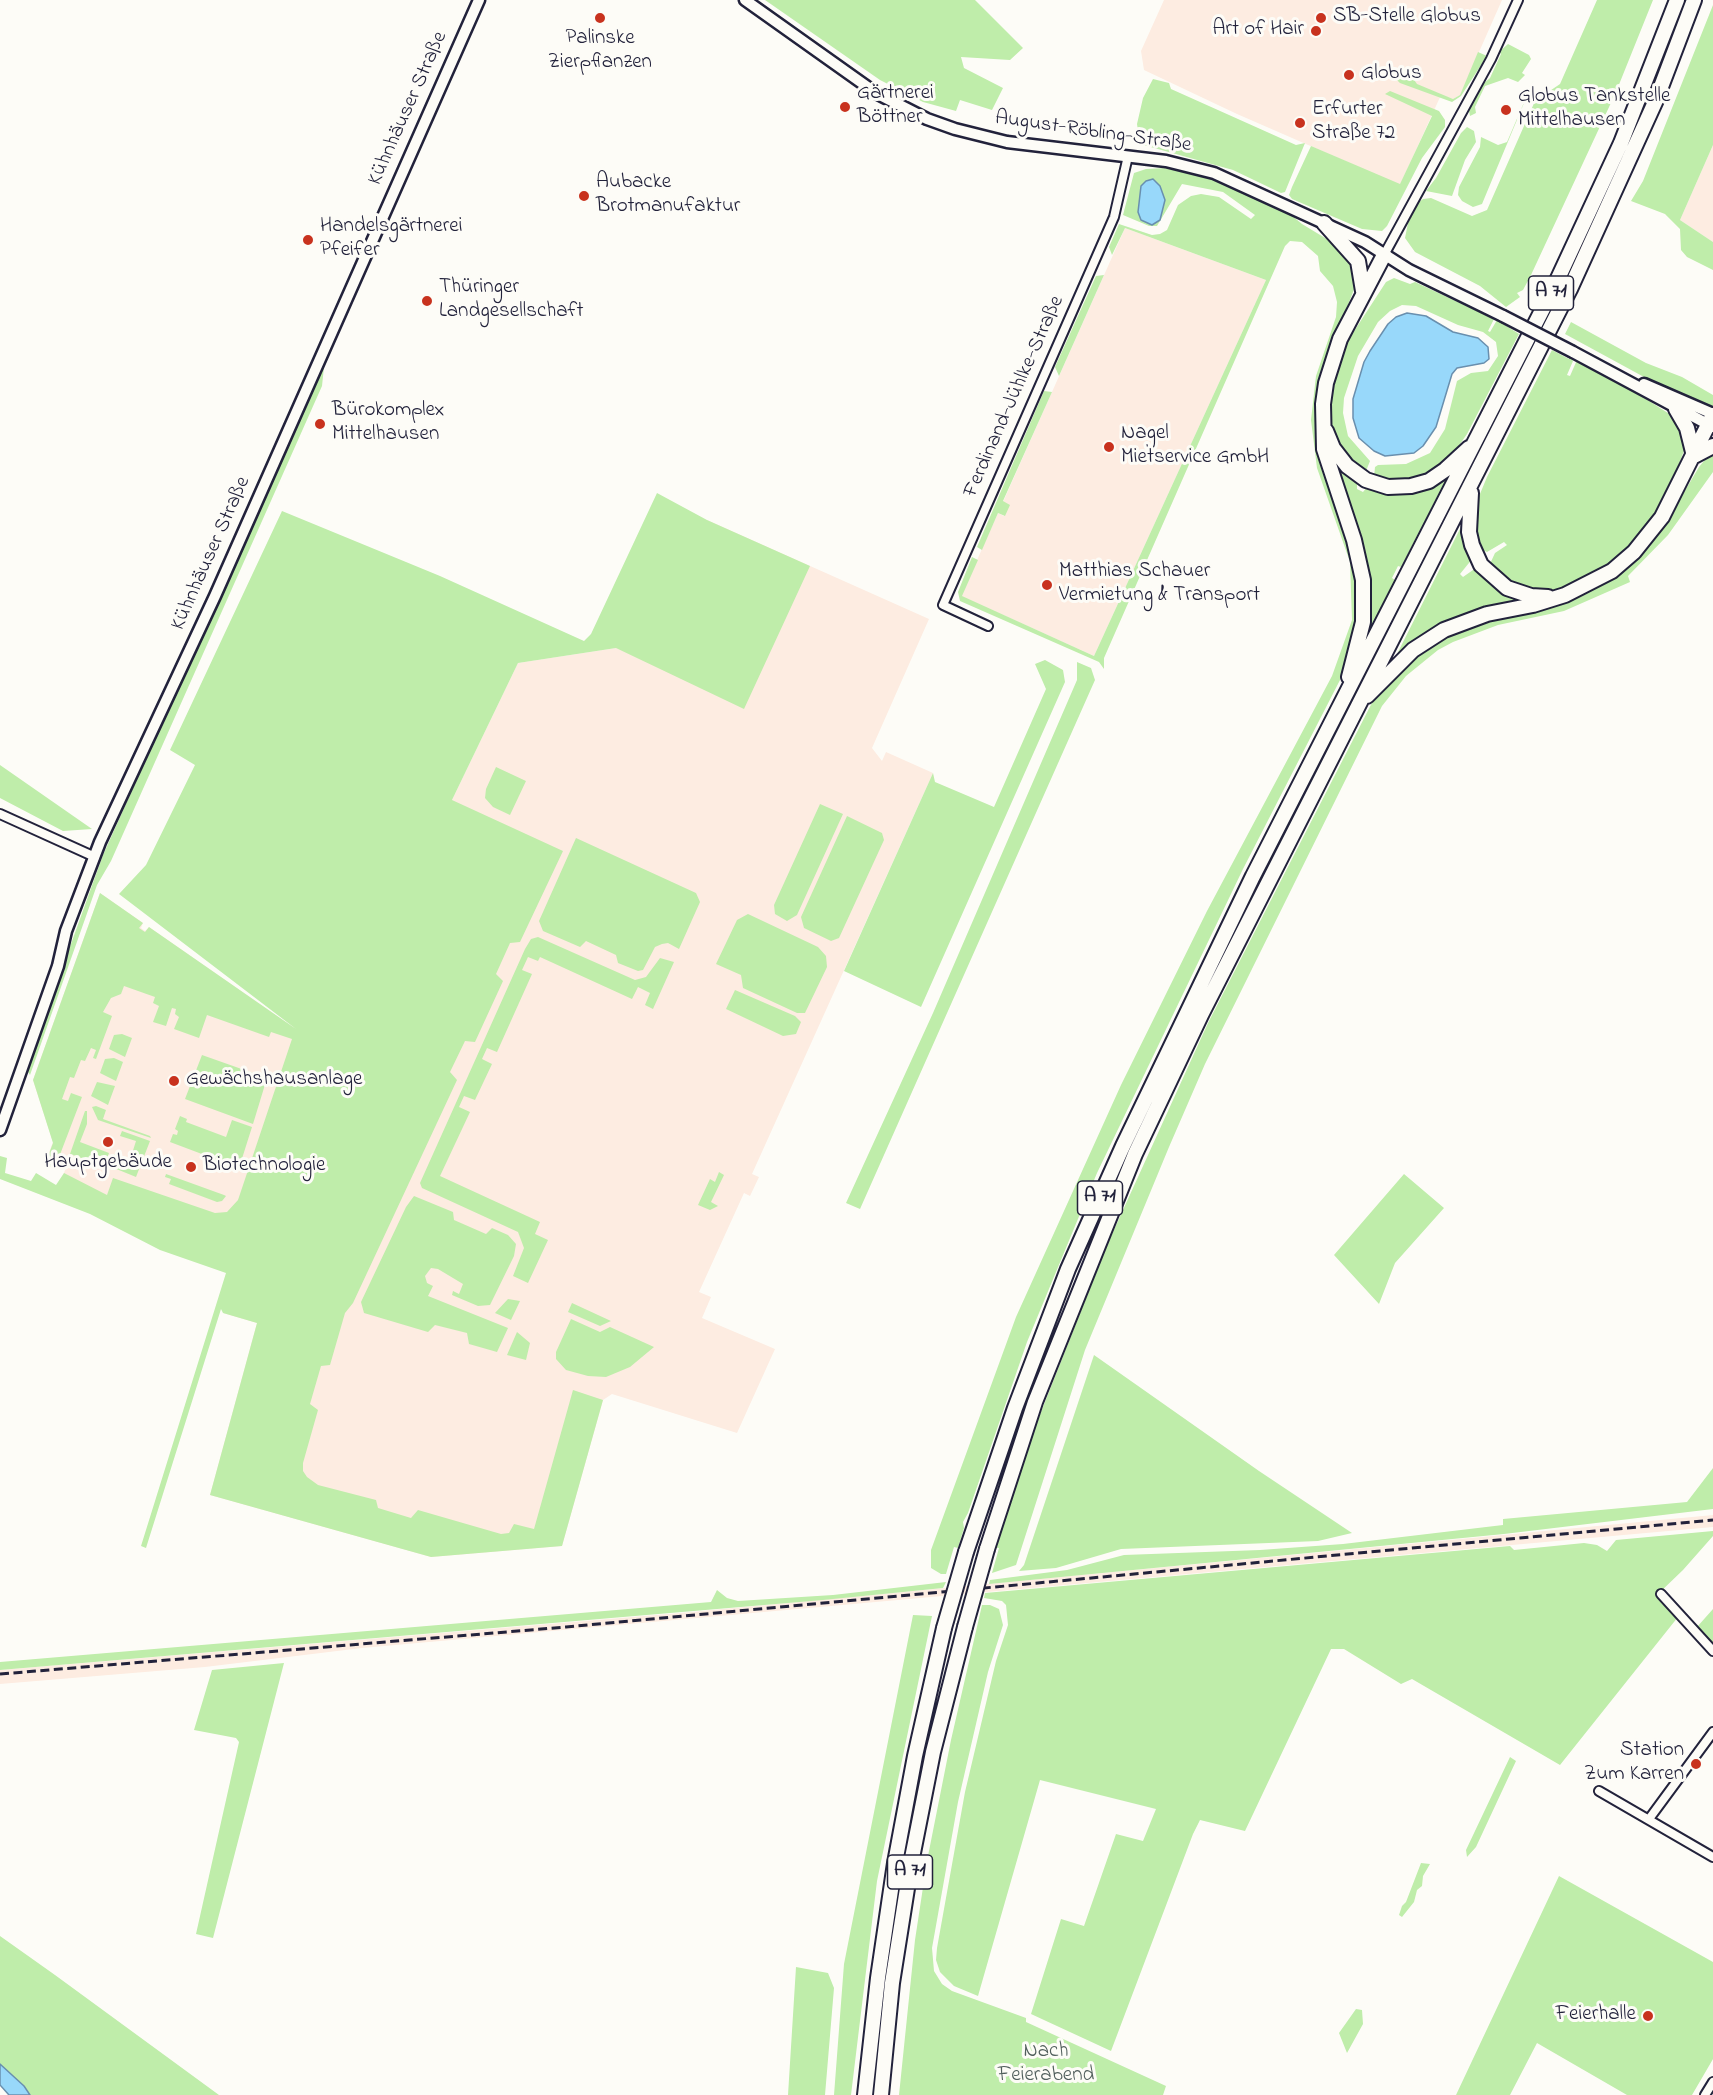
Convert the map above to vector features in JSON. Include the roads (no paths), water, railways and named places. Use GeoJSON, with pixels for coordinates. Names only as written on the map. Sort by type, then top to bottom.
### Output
{"type":"FeatureCollection","features":[{"type":"Feature","properties":{"kind":"highway","name":"A 71"},"geometry":{"type":"LineString","coordinates":[[865,2095],[878,1978],[895,1863],[915,1756],[944,1628],[966,1552],[1015,1408],[1068,1269],[1191,1001],[1555,285],[1621,143],[1677,0]]}},
{"type":"Feature","properties":{"kind":"highway","name":"A 71"},"geometry":{"type":"LineString","coordinates":[[880,2095],[892,1983],[911,1863],[933,1752],[987,1549],[1035,1402],[1086,1269],[1135,1154],[1207,1003],[1570,289],[1656,100],[1694,0]]}},
{"type":"Feature","properties":{"kind":"highway"},"geometry":{"type":"LineString","coordinates":[[1324,223],[1358,261],[1363,291]]}},
{"type":"Feature","properties":{"kind":"highway"},"geometry":{"type":"LineString","coordinates":[[1346,694],[1363,622],[1363,580],[1354,540],[1328,466],[1322,437],[1326,383],[1332,360],[1363,291],[1384,255]]}},
{"type":"Feature","properties":{"kind":"highway"},"geometry":{"type":"LineString","coordinates":[[1676,409],[1687,428],[1694,456]]}},
{"type":"Feature","properties":{"kind":"highway"},"geometry":{"type":"LineString","coordinates":[[1359,704],[1413,650],[1444,630],[1487,614],[1533,605],[1565,595],[1601,579],[1634,552],[1662,518],[1712,420]]}},
{"type":"Feature","properties":{"kind":"highway"},"geometry":{"type":"LineString","coordinates":[[1324,427],[1337,454],[1347,466],[1366,480],[1388,487],[1411,486],[1429,481],[1445,470],[1477,440]]}},
{"type":"Feature","properties":{"kind":"highway"},"geometry":{"type":"LineString","coordinates":[[1694,456],[1713,446]]}},
{"type":"Feature","properties":{"kind":"highway"},"geometry":{"type":"LineString","coordinates":[[1473,480],[1469,504],[1469,532],[1481,565],[1498,582],[1518,593],[1531,596],[1565,595]]}},
{"type":"Feature","properties":{"kind":"street","name":"Kühnhäuser Straße"},"geometry":{"type":"LineString","coordinates":[[0,1130],[58,966],[66,931],[95,857],[206,616],[479,0]]}},
{"type":"Feature","properties":{"kind":"street","name":"August-Röbling-Straße"},"geometry":{"type":"LineString","coordinates":[[745,0],[876,93],[927,119],[1006,142],[1191,165],[1215,173],[1370,245],[1384,255],[1607,370],[1712,420]]}},
{"type":"Feature","properties":{"kind":"street"},"geometry":{"type":"LineString","coordinates":[[1384,255],[1491,59],[1518,0]]}},
{"type":"Feature","properties":{"kind":"street","name":"Ferdinand-Jühlke-Straße"},"geometry":{"type":"LineString","coordinates":[[988,626],[943,605],[1114,217],[1128,156]]}},
{"type":"Feature","properties":{"kind":"street","name":"August-Röbling-Straße"},"geometry":{"type":"LineString","coordinates":[[1607,370],[1676,409],[1712,420]]}},
{"type":"Feature","properties":{"kind":"street"},"geometry":{"type":"LineString","coordinates":[[0,814],[95,857]]}},
{"type":"Feature","properties":{"kind":"street"},"geometry":{"type":"LineString","coordinates":[[1661,1594],[1713,1651]]}},
{"type":"Feature","properties":{"kind":"street"},"geometry":{"type":"LineString","coordinates":[[1649,1820],[1713,1732]]}},
{"type":"Feature","properties":{"kind":"street"},"geometry":{"type":"LineString","coordinates":[[1599,1791],[1713,1857]]}},
{"type":"Feature","properties":{"kind":"street"},"geometry":{"type":"LineString","coordinates":[[1705,2095],[1713,2082]]}},
{"type":"Feature","properties":{"kind":"water"},"geometry":{"type":"Polygon","coordinates":[[[1153,179],[1160,186],[1165,200],[1160,220],[1152,225],[1141,220],[1138,212],[1141,186],[1153,179]]]}},
{"type":"Feature","properties":{"kind":"water"},"geometry":{"type":"Polygon","coordinates":[[[1407,313],[1426,316],[1453,332],[1478,338],[1488,347],[1489,359],[1484,363],[1457,368],[1452,374],[1436,427],[1423,446],[1414,453],[1385,456],[1374,451],[1359,438],[1353,418],[1353,399],[1364,362],[1370,351],[1388,324],[1396,317],[1407,313]]]}},
{"type":"Feature","properties":{"kind":"water"},"geometry":{"type":"Polygon","coordinates":[[[0,2064],[24,2086],[30,2095],[9,2095],[0,2085],[0,2064]]]}},
{"type":"Feature","properties":{"kind":"railway"},"geometry":{"type":"LineString","coordinates":[[0,1674],[566,1627],[1713,1520]]}},
{"type":"Feature","properties":{"kind":"place","name":"Palinske Zierpflanzen"},"geometry":{"type":"Point","coordinates":[600,18]}},
{"type":"Feature","properties":{"kind":"place","name":"SB-Stelle Globus"},"geometry":{"type":"Point","coordinates":[1321,18]}},
{"type":"Feature","properties":{"kind":"place","name":"Art of Hair"},"geometry":{"type":"Point","coordinates":[1316,31]}},
{"type":"Feature","properties":{"kind":"place","name":"Globus"},"geometry":{"type":"Point","coordinates":[1349,75]}},
{"type":"Feature","properties":{"kind":"place","name":"Gärtnerei Böttner"},"geometry":{"type":"Point","coordinates":[845,107]}},
{"type":"Feature","properties":{"kind":"place","name":"Globus Tankstelle Mittelhausen"},"geometry":{"type":"Point","coordinates":[1506,110]}},
{"type":"Feature","properties":{"kind":"place","name":"Erfurter Straße 72"},"geometry":{"type":"Point","coordinates":[1300,123]}},
{"type":"Feature","properties":{"kind":"place","name":"Aubacke Brotmanufaktur"},"geometry":{"type":"Point","coordinates":[584,196]}},
{"type":"Feature","properties":{"kind":"place","name":"Handelsgärtnerei Pfeifer"},"geometry":{"type":"Point","coordinates":[308,240]}},
{"type":"Feature","properties":{"kind":"place","name":"Thüringer Landgesellschaft"},"geometry":{"type":"Point","coordinates":[427,301]}},
{"type":"Feature","properties":{"kind":"place","name":"Bürokomplex Mittelhausen"},"geometry":{"type":"Point","coordinates":[320,424]}},
{"type":"Feature","properties":{"kind":"place","name":"Nagel Mietservice GmbH"},"geometry":{"type":"Point","coordinates":[1109,447]}},
{"type":"Feature","properties":{"kind":"place","name":"Matthias Schauer Vermietung & Transport"},"geometry":{"type":"Point","coordinates":[1047,585]}},
{"type":"Feature","properties":{"kind":"place","name":"Gewächshausanlage"},"geometry":{"type":"Point","coordinates":[174,1081]}},
{"type":"Feature","properties":{"kind":"place","name":"Hauptgebäude"},"geometry":{"type":"Point","coordinates":[108,1142]}},
{"type":"Feature","properties":{"kind":"place","name":"Biotechnologie"},"geometry":{"type":"Point","coordinates":[191,1167]}},
{"type":"Feature","properties":{"kind":"place","name":"Station Zum Karren"},"geometry":{"type":"Point","coordinates":[1696,1764]}},
{"type":"Feature","properties":{"kind":"place","name":"Feierhalle"},"geometry":{"type":"Point","coordinates":[1648,2016]}},
{"type":"Feature","properties":{"kind":"park label","name":"Nach Feierabend"},"geometry":{"type":"Point","coordinates":[1046,2065]}}]}
